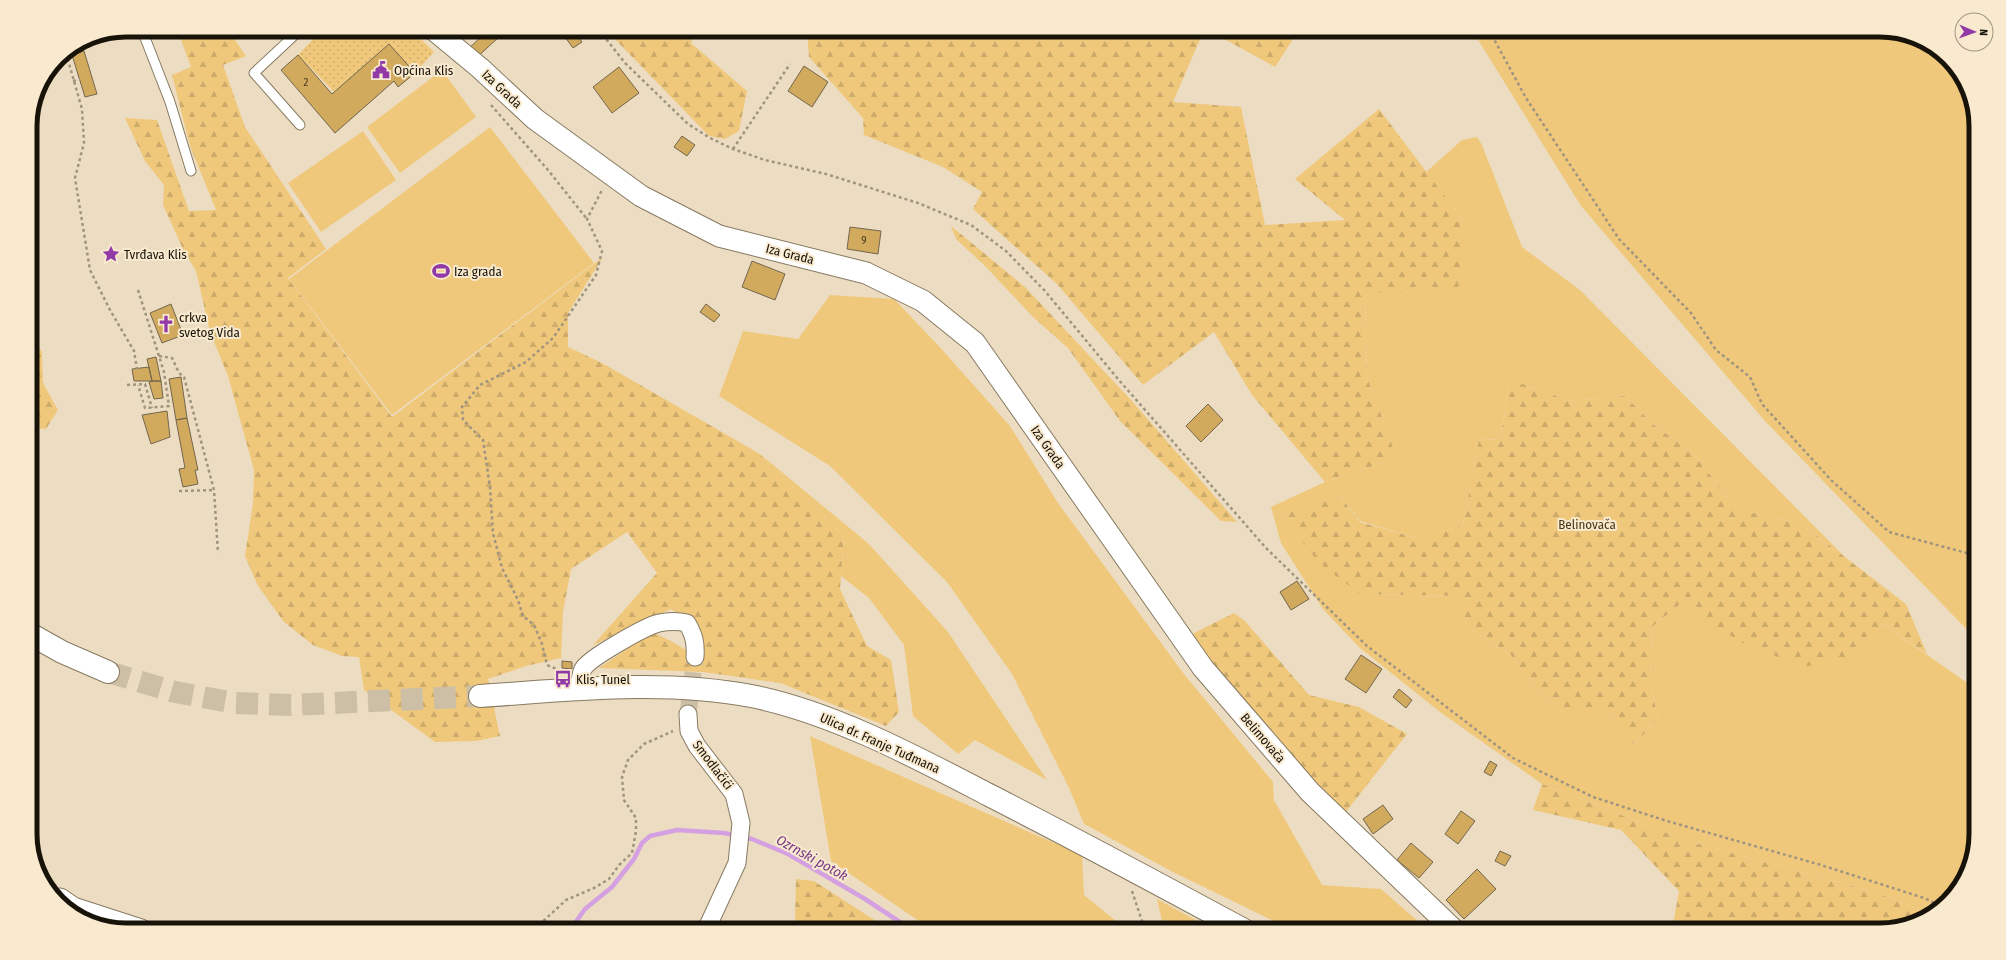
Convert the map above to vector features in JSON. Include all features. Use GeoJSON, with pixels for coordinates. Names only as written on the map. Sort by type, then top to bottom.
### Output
{"type":"FeatureCollection","features":[{"type":"Feature","properties":{"kind":"main road"},"geometry":{"type":"LineString","coordinates":[[37,638],[62,652],[108,672]]}},
{"type":"Feature","properties":{"kind":"main road","name":"Ulica dr. Franje Tuđmana"},"geometry":{"type":"LineString","coordinates":[[480,696],[580,683],[662,687],[750,696],[799,708],[854,730],[949,774],[1122,864],[1231,923]]}},
{"type":"Feature","properties":{"kind":"street","name":"Iza Grada"},"geometry":{"type":"LineString","coordinates":[[442,37],[480,68],[535,119],[640,196],[719,236],[866,273],[923,301],[975,343],[1100,521]]}},
{"type":"Feature","properties":{"kind":"street","name":"Belimovača"},"geometry":{"type":"LineString","coordinates":[[1100,521],[1213,680],[1310,792],[1447,923]]}},
{"type":"Feature","properties":{"kind":"street"},"geometry":{"type":"LineString","coordinates":[[580,683],[583,668],[592,658],[658,623],[676,621],[687,623],[694,635],[696,644],[695,657]]}},
{"type":"Feature","properties":{"kind":"street","name":"Smodlačići"},"geometry":{"type":"LineString","coordinates":[[688,722],[696,746],[734,794],[740,824],[737,863],[709,923]]}},
{"type":"Feature","properties":{"kind":"street"},"geometry":{"type":"LineString","coordinates":[[80,910],[117,922]]}},
{"type":"Feature","properties":{"kind":"lane"},"geometry":{"type":"LineString","coordinates":[[145,37],[170,102],[191,171]]}},
{"type":"Feature","properties":{"kind":"lane"},"geometry":{"type":"LineString","coordinates":[[293,37],[254,73],[300,125]]}},
{"type":"Feature","properties":{"kind":"path"},"geometry":{"type":"LineString","coordinates":[[605,37],[625,63],[688,124],[710,138],[732,149],[765,160],[826,174],[918,203],[971,225],[1006,251],[1045,291],[1118,379],[1266,548],[1367,646],[1513,758],[1593,797],[1667,822],[1828,868],[1924,898],[1936,904]]}},
{"type":"Feature","properties":{"kind":"path"},"geometry":{"type":"LineString","coordinates":[[1493,37],[1526,98],[1619,238],[1691,313],[1716,350],[1750,377],[1762,404],[1831,480],[1889,532],[1969,554]]}},
{"type":"Feature","properties":{"kind":"path"},"geometry":{"type":"LineString","coordinates":[[67,59],[82,109],[84,143],[76,178],[90,270],[110,310],[134,351],[137,369]]}},
{"type":"Feature","properties":{"kind":"path"},"geometry":{"type":"LineString","coordinates":[[732,149],[790,64]]}},
{"type":"Feature","properties":{"kind":"path"},"geometry":{"type":"LineString","coordinates":[[73,81],[80,79]]}},
{"type":"Feature","properties":{"kind":"path"},"geometry":{"type":"LineString","coordinates":[[489,103],[548,170],[587,219],[602,250],[596,275],[553,338],[526,362],[480,385],[462,407],[463,420],[483,440],[490,487],[493,533],[502,568],[518,600],[523,616],[534,625],[542,644],[547,665],[580,683]]}},
{"type":"Feature","properties":{"kind":"path"},"geometry":{"type":"LineString","coordinates":[[587,219],[612,175]]}},
{"type":"Feature","properties":{"kind":"path"},"geometry":{"type":"LineString","coordinates":[[138,290],[164,372],[169,406],[145,408],[138,385]]}},
{"type":"Feature","properties":{"kind":"path"},"geometry":{"type":"LineString","coordinates":[[159,356],[172,358],[179,373],[184,377],[214,490],[217,518],[218,553]]}},
{"type":"Feature","properties":{"kind":"path"},"geometry":{"type":"LineString","coordinates":[[127,385],[145,384],[152,408]]}},
{"type":"Feature","properties":{"kind":"path"},"geometry":{"type":"LineString","coordinates":[[179,490],[214,490]]}},
{"type":"Feature","properties":{"kind":"path"},"geometry":{"type":"LineString","coordinates":[[540,923],[566,900],[594,888],[609,879],[619,865],[632,853],[636,831],[636,818],[624,800],[622,777],[628,760],[644,744],[680,729],[688,722]]}},
{"type":"Feature","properties":{"kind":"path"},"geometry":{"type":"LineString","coordinates":[[1122,864],[1143,923]]}},
{"type":"Feature","properties":{"kind":"green space"},"geometry":{"type":"Polygon","coordinates":[[[180,37],[238,37],[235,40],[246,56],[223,65],[245,127],[326,249],[288,278],[392,417],[603,257],[568,313],[568,347],[602,363],[760,454],[844,537],[840,589],[867,646],[891,660],[899,712],[886,726],[780,683],[703,672],[599,668],[652,632],[698,657],[688,620],[671,609],[593,645],[657,573],[627,532],[571,569],[563,612],[561,658],[526,666],[488,679],[500,736],[476,741],[435,742],[364,690],[359,657],[342,656],[313,645],[284,622],[258,586],[245,556],[253,503],[254,470],[228,376],[210,332],[196,271],[183,249],[163,205],[164,185],[145,161],[125,118],[157,120],[189,211],[216,210],[190,146],[172,75],[191,67],[180,37]]]}},
{"type":"Feature","properties":{"kind":"green space"},"geometry":{"type":"Polygon","coordinates":[[[315,37],[419,37],[434,52],[415,73],[389,44],[334,92],[298,55],[315,37]]]}},
{"type":"Feature","properties":{"kind":"green space"},"geometry":{"type":"Polygon","coordinates":[[[613,37],[693,37],[691,43],[747,91],[739,131],[725,139],[709,136],[613,37]]]}},
{"type":"Feature","properties":{"kind":"green space"},"geometry":{"type":"Polygon","coordinates":[[[808,37],[1201,37],[1173,102],[1241,107],[1265,225],[1345,220],[1295,179],[1379,109],[1465,223],[1458,291],[1365,293],[1367,377],[1397,458],[1325,482],[1252,395],[1214,332],[1143,385],[1057,284],[973,209],[982,192],[943,167],[864,135],[863,118],[809,57],[808,37]]]}},
{"type":"Feature","properties":{"kind":"green space"},"geometry":{"type":"Polygon","coordinates":[[[1221,37],[1294,37],[1275,67],[1221,37]]]}},
{"type":"Feature","properties":{"kind":"green space"},"geometry":{"type":"Polygon","coordinates":[[[1476,37],[1886,37],[1920,46],[1939,59],[1947,67],[1960,86],[1969,120],[1969,632],[1765,421],[1581,206],[1476,37]]]}},
{"type":"Feature","properties":{"kind":"green space"},"geometry":{"type":"Polygon","coordinates":[[[442,70],[476,117],[400,173],[367,127],[442,70]]]}},
{"type":"Feature","properties":{"kind":"green space","name":"Iza grada"},"geometry":{"type":"Polygon","coordinates":[[[490,127],[594,263],[392,415],[289,279],[490,127]]]}},
{"type":"Feature","properties":{"kind":"green space"},"geometry":{"type":"Polygon","coordinates":[[[363,131],[396,180],[321,232],[288,183],[363,131]]]}},
{"type":"Feature","properties":{"kind":"green space"},"geometry":{"type":"Polygon","coordinates":[[[1477,137],[1482,145],[1522,247],[1580,290],[1845,557],[1802,524],[1737,509],[1693,453],[1654,425],[1625,396],[1570,401],[1509,379],[1501,440],[1479,439],[1463,525],[1420,539],[1360,521],[1340,496],[1281,515],[1360,594],[1460,596],[1467,626],[1511,655],[1534,686],[1562,712],[1608,712],[1634,744],[1658,719],[1650,680],[1652,627],[1680,604],[1701,617],[1855,655],[1883,624],[1969,684],[1969,834],[1967,852],[1960,874],[1954,884],[1939,901],[1930,908],[1925,911],[1876,893],[1685,840],[1542,784],[1440,712],[1360,648],[1323,609],[1281,543],[1271,507],[1325,482],[1397,458],[1367,377],[1365,293],[1465,223],[1426,172],[1462,140],[1477,137]]]}},
{"type":"Feature","properties":{"kind":"green space"},"geometry":{"type":"Polygon","coordinates":[[[951,226],[1025,287],[1132,401],[1237,522],[1221,521],[1120,421],[1068,348],[1034,318],[984,265],[956,239],[951,226]]]}},
{"type":"Feature","properties":{"kind":"green space"},"geometry":{"type":"Polygon","coordinates":[[[830,295],[894,299],[937,344],[1010,426],[1058,503],[1184,674],[1273,782],[1274,800],[1322,885],[1381,889],[1420,923],[1278,923],[1173,872],[1084,824],[1069,788],[1012,674],[947,582],[830,466],[719,396],[743,331],[798,339],[830,295]]]}},
{"type":"Feature","properties":{"kind":"green space"},"geometry":{"type":"Polygon","coordinates":[[[37,343],[42,352],[43,383],[58,410],[46,429],[37,428],[37,343]]]}},
{"type":"Feature","properties":{"kind":"green space","name":"Belinovača"},"geometry":{"type":"Polygon","coordinates":[[[1509,379],[1570,401],[1625,396],[1654,425],[1693,453],[1737,509],[1802,524],[1906,604],[1927,654],[1883,624],[1855,656],[1803,667],[1740,642],[1680,604],[1652,627],[1650,680],[1658,719],[1634,744],[1608,712],[1562,712],[1534,686],[1511,655],[1467,626],[1460,596],[1360,594],[1319,563],[1281,514],[1340,496],[1360,522],[1420,539],[1463,525],[1479,439],[1501,440],[1509,379]]]}},
{"type":"Feature","properties":{"kind":"green space"},"geometry":{"type":"Polygon","coordinates":[[[760,454],[869,544],[948,632],[1047,780],[975,740],[958,754],[913,716],[904,645],[869,598],[841,576],[844,537],[760,454]]]}},
{"type":"Feature","properties":{"kind":"green space"},"geometry":{"type":"Polygon","coordinates":[[[1234,613],[1245,621],[1309,695],[1359,707],[1407,734],[1345,813],[1302,767],[1208,659],[1192,634],[1234,613]]]}},
{"type":"Feature","properties":{"kind":"green space"},"geometry":{"type":"Polygon","coordinates":[[[810,736],[1082,855],[1084,895],[1118,923],[922,923],[831,861],[810,736]]]}},
{"type":"Feature","properties":{"kind":"green space"},"geometry":{"type":"Polygon","coordinates":[[[1542,784],[1685,840],[1876,893],[1925,911],[1903,920],[1880,923],[1673,923],[1679,891],[1621,830],[1533,810],[1542,784]]]}},
{"type":"Feature","properties":{"kind":"green space"},"geometry":{"type":"Polygon","coordinates":[[[796,879],[814,881],[879,923],[796,923],[796,879]]]}},
{"type":"Feature","properties":{"kind":"green space"},"geometry":{"type":"Polygon","coordinates":[[[1157,899],[1201,923],[1162,923],[1157,899]]]}},
{"type":"Feature","properties":{"kind":"building"},"geometry":{"type":"Polygon","coordinates":[[[481,37],[499,37],[475,59],[467,50],[481,37]]]}},
{"type":"Feature","properties":{"kind":"building"},"geometry":{"type":"Polygon","coordinates":[[[565,37],[578,37],[582,42],[573,48],[565,37]]]}},
{"type":"Feature","properties":{"kind":"building"},"geometry":{"type":"Polygon","coordinates":[[[389,44],[415,73],[398,87],[394,81],[335,133],[281,70],[298,55],[332,94],[389,44]]]}},
{"type":"Feature","properties":{"kind":"building"},"geometry":{"type":"Polygon","coordinates":[[[84,51],[97,94],[85,97],[72,55],[84,51]]]}},
{"type":"Feature","properties":{"kind":"building"},"geometry":{"type":"Polygon","coordinates":[[[804,66],[828,82],[812,107],[788,91],[804,66]]]}},
{"type":"Feature","properties":{"kind":"building"},"geometry":{"type":"Polygon","coordinates":[[[619,67],[639,93],[612,113],[593,87],[619,67]]]}},
{"type":"Feature","properties":{"kind":"building"},"geometry":{"type":"Polygon","coordinates":[[[682,136],[695,145],[687,156],[674,147],[682,136]]]}},
{"type":"Feature","properties":{"kind":"building"},"geometry":{"type":"Polygon","coordinates":[[[850,227],[881,231],[878,254],[847,249],[850,227]]]}},
{"type":"Feature","properties":{"kind":"building"},"geometry":{"type":"Polygon","coordinates":[[[752,261],[785,274],[775,300],[742,287],[752,261]]]}},
{"type":"Feature","properties":{"kind":"building","name":"crkva svetog Vida"},"geometry":{"type":"Polygon","coordinates":[[[171,304],[183,335],[162,343],[150,313],[171,304]]]}},
{"type":"Feature","properties":{"kind":"building"},"geometry":{"type":"Polygon","coordinates":[[[706,304],[720,315],[714,322],[700,312],[706,304]]]}},
{"type":"Feature","properties":{"kind":"building"},"geometry":{"type":"Polygon","coordinates":[[[156,357],[161,381],[152,381],[147,359],[156,357]]]}},
{"type":"Feature","properties":{"kind":"building"},"geometry":{"type":"Polygon","coordinates":[[[149,367],[152,381],[134,381],[132,369],[149,367]]]}},
{"type":"Feature","properties":{"kind":"building"},"geometry":{"type":"Polygon","coordinates":[[[181,377],[187,418],[176,420],[169,379],[181,377]]]}},
{"type":"Feature","properties":{"kind":"building"},"geometry":{"type":"Polygon","coordinates":[[[161,381],[163,398],[154,399],[149,382],[161,381]]]}},
{"type":"Feature","properties":{"kind":"building"},"geometry":{"type":"Polygon","coordinates":[[[1208,404],[1223,420],[1201,442],[1186,426],[1208,404]]]}},
{"type":"Feature","properties":{"kind":"building"},"geometry":{"type":"Polygon","coordinates":[[[167,411],[170,437],[151,444],[142,415],[167,411]]]}},
{"type":"Feature","properties":{"kind":"building"},"geometry":{"type":"Polygon","coordinates":[[[187,418],[198,470],[195,470],[198,484],[183,487],[179,469],[185,468],[176,420],[187,418]]]}},
{"type":"Feature","properties":{"kind":"building"},"geometry":{"type":"Polygon","coordinates":[[[1297,581],[1309,599],[1291,610],[1280,592],[1297,581]]]}},
{"type":"Feature","properties":{"kind":"building"},"geometry":{"type":"Polygon","coordinates":[[[1361,655],[1382,669],[1366,693],[1345,679],[1361,655]]]}},
{"type":"Feature","properties":{"kind":"building"},"geometry":{"type":"Polygon","coordinates":[[[562,661],[572,662],[572,669],[562,668],[562,661]]]}},
{"type":"Feature","properties":{"kind":"building"},"geometry":{"type":"Polygon","coordinates":[[[1399,689],[1412,700],[1406,708],[1393,697],[1399,689]]]}},
{"type":"Feature","properties":{"kind":"building"},"geometry":{"type":"Polygon","coordinates":[[[1490,761],[1497,765],[1491,776],[1484,772],[1490,761]]]}},
{"type":"Feature","properties":{"kind":"building"},"geometry":{"type":"Polygon","coordinates":[[[1383,805],[1393,819],[1373,834],[1363,819],[1383,805]]]}},
{"type":"Feature","properties":{"kind":"building"},"geometry":{"type":"Polygon","coordinates":[[[1461,811],[1475,821],[1458,844],[1445,834],[1461,811]]]}},
{"type":"Feature","properties":{"kind":"building"},"geometry":{"type":"Polygon","coordinates":[[[1411,843],[1433,862],[1419,878],[1397,860],[1411,843]]]}},
{"type":"Feature","properties":{"kind":"building"},"geometry":{"type":"Polygon","coordinates":[[[1500,851],[1511,856],[1505,866],[1495,861],[1500,851]]]}},
{"type":"Feature","properties":{"kind":"building"},"geometry":{"type":"Polygon","coordinates":[[[1477,869],[1496,889],[1464,919],[1446,900],[1477,869]]]}},
{"type":"Feature","properties":{"kind":"waterway","name":"Ozrnski potok"},"geometry":{"type":"LineString","coordinates":[[575,923],[585,909],[612,887],[634,859],[642,843],[650,836],[677,830],[724,833],[752,839],[788,854],[865,899],[901,923]]}},
{"type":"Feature","properties":{"kind":"tunnel"},"geometry":{"type":"LineString","coordinates":[[688,714],[695,657]]}},
{"type":"Feature","properties":{"kind":"tunnel"},"geometry":{"type":"LineString","coordinates":[[108,672],[175,692],[235,703],[291,705],[480,696]]}},
{"type":"Feature","properties":{"kind":"place","name":"Općina Klis"},"geometry":{"type":"Point","coordinates":[381,70]}},
{"type":"Feature","properties":{"kind":"place","name":"Tvrđava Klis"},"geometry":{"type":"Point","coordinates":[111,254]}},
{"type":"Feature","properties":{"kind":"place","name":"Iza grada"},"geometry":{"type":"Point","coordinates":[441,271]}},
{"type":"Feature","properties":{"kind":"place","name":"crkva svetog Vida"},"geometry":{"type":"Point","coordinates":[166,324]}},
{"type":"Feature","properties":{"kind":"place","name":"Klis, Tunel"},"geometry":{"type":"Point","coordinates":[563,679]}}]}
